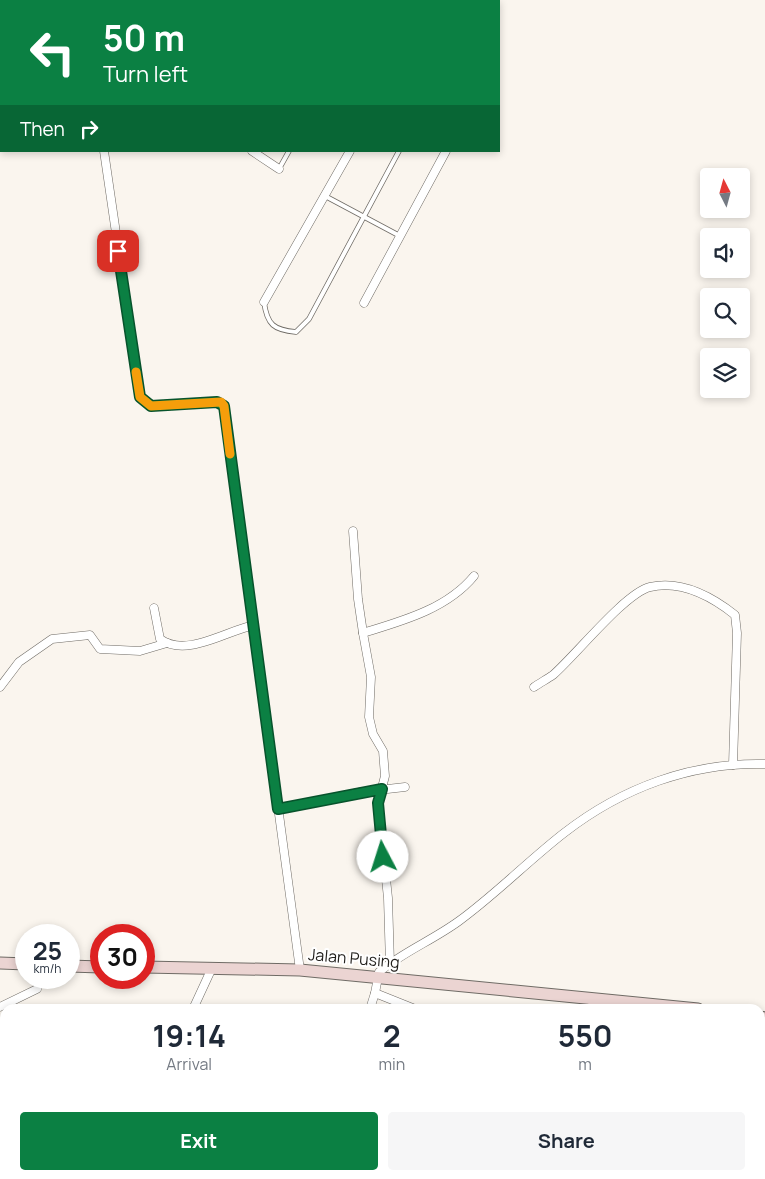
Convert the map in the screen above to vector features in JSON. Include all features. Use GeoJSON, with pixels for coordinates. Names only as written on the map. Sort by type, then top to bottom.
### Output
{"type":"FeatureCollection","features":[{"type":"Feature","properties":{"kind":"main road"},"geometry":{"type":"LineString","coordinates":[[0,963],[15,964]]}},
{"type":"Feature","properties":{"kind":"main road","name":"Jalan Pusing"},"geometry":{"type":"LineString","coordinates":[[155,967],[300,970],[652,1004]]}},
{"type":"Feature","properties":{"kind":"main road","name":"Jalan Pusing"},"geometry":{"type":"LineString","coordinates":[[560,994],[597,1004]]}},
{"type":"Feature","properties":{"kind":"street"},"geometry":{"type":"LineString","coordinates":[[104,152],[140,397],[151,406],[221,402],[224,406],[300,970]]}},
{"type":"Feature","properties":{"kind":"street"},"geometry":{"type":"LineString","coordinates":[[254,152],[279,169]]}},
{"type":"Feature","properties":{"kind":"street"},"geometry":{"type":"LineString","coordinates":[[264,302],[349,152]]}},
{"type":"Feature","properties":{"kind":"street"},"geometry":{"type":"LineString","coordinates":[[364,303],[445,152]]}},
{"type":"Feature","properties":{"kind":"street"},"geometry":{"type":"LineString","coordinates":[[354,531],[358,599],[372,677],[369,716],[373,734],[383,752],[385,776],[378,803],[388,898],[390,964]]}},
{"type":"Feature","properties":{"kind":"street"},"geometry":{"type":"LineString","coordinates":[[363,632],[411,618],[442,603],[462,590],[474,576]]}},
{"type":"Feature","properties":{"kind":"street"},"geometry":{"type":"LineString","coordinates":[[534,687],[553,675],[632,596],[649,587],[684,587],[718,601],[735,615],[737,633],[732,765]]}},
{"type":"Feature","properties":{"kind":"street"},"geometry":{"type":"LineString","coordinates":[[154,608],[159,635],[167,643]]}},
{"type":"Feature","properties":{"kind":"street"},"geometry":{"type":"LineString","coordinates":[[0,687],[19,662],[52,638],[90,635],[100,648],[140,651],[167,643],[181,645],[197,644],[254,625]]}},
{"type":"Feature","properties":{"kind":"street"},"geometry":{"type":"LineString","coordinates":[[372,1004],[377,976],[390,964],[458,922],[564,833],[609,802],[647,784],[678,774],[732,765],[765,764]]}},
{"type":"Feature","properties":{"kind":"street"},"geometry":{"type":"LineString","coordinates":[[278,809],[382,789],[405,787]]}},
{"type":"Feature","properties":{"kind":"street"},"geometry":{"type":"LineString","coordinates":[[195,1004],[212,968]]}},
{"type":"Feature","properties":{"kind":"street"},"geometry":{"type":"LineString","coordinates":[[10,1004],[37,990]]}},
{"type":"Feature","properties":{"kind":"street"},"geometry":{"type":"LineString","coordinates":[[375,993],[402,1004]]}},
{"type":"Feature","properties":{"kind":"lane"},"geometry":{"type":"LineString","coordinates":[[279,169],[288,152]]}},
{"type":"Feature","properties":{"kind":"lane"},"geometry":{"type":"LineString","coordinates":[[264,302],[266,316],[275,328],[296,332],[309,319],[398,152]]}},
{"type":"Feature","properties":{"kind":"lane"},"geometry":{"type":"LineString","coordinates":[[325,196],[401,237]]}},
{"type":"Feature","properties":{"kind":"slow traffic"},"geometry":{"type":"LineString","coordinates":[[136,372],[140,397],[146,404],[151,406],[221,402],[224,406],[230,454]]}},
{"type":"Feature","properties":{"kind":"route"},"geometry":{"type":"LineString","coordinates":[[118,251],[140,397],[146,404],[151,406],[221,402],[224,406],[278,809],[382,789],[378,803],[383,857]]}}]}
